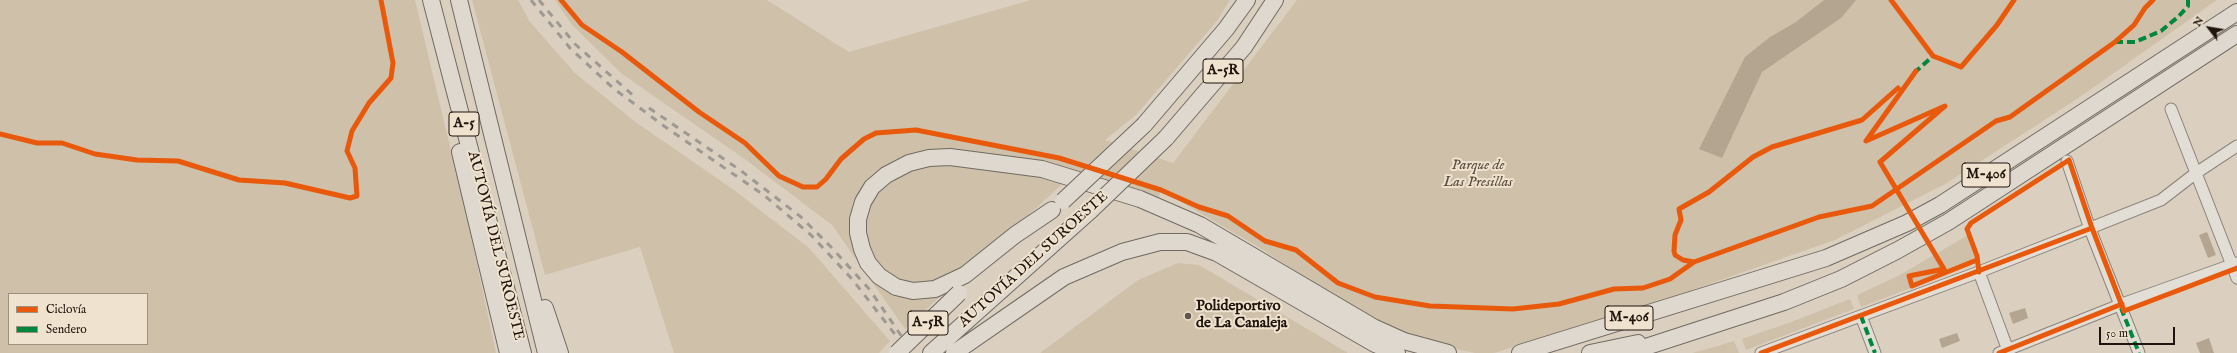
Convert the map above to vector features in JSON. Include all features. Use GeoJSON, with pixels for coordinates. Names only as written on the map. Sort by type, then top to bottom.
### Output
{"type":"FeatureCollection","features":[{"type":"Feature","properties":{"kind":"highway"},"geometry":{"type":"LineString","coordinates":[[425,0],[508,353]]}},
{"type":"Feature","properties":{"kind":"highway","name":"AUTOVÍA DEL SUROESTE"},"geometry":{"type":"LineString","coordinates":[[431,0],[523,353]]}},
{"type":"Feature","properties":{"kind":"highway","name":"AUTOVÍA DEL SUROESTE"},"geometry":{"type":"LineString","coordinates":[[459,0],[546,353]]}},
{"type":"Feature","properties":{"kind":"highway","name":"AUTOVÍA DEL SUROESTE"},"geometry":{"type":"LineString","coordinates":[[897,353],[959,293],[1058,205],[1144,125],[1226,29],[1247,0]]}},
{"type":"Feature","properties":{"kind":"highway","name":"AUTOVÍA DEL SUROESTE"},"geometry":{"type":"LineString","coordinates":[[931,353],[1090,210],[1166,138],[1244,47],[1275,0]]}},
{"type":"Feature","properties":{"kind":"highway","name":"M-406"},"geometry":{"type":"LineString","coordinates":[[1520,353],[1826,258],[1907,223],[1940,205],[2237,12]]}},
{"type":"Feature","properties":{"kind":"highway","name":"M-406"},"geometry":{"type":"LineString","coordinates":[[1627,353],[1784,302],[1841,279],[1948,222],[2237,34]]}},
{"type":"Feature","properties":{"kind":"highway"},"geometry":{"type":"LineString","coordinates":[[1058,205],[1015,235],[965,275],[935,289],[913,292],[896,287],[879,276],[865,256],[858,234],[858,219],[863,202],[872,187],[886,175],[909,163],[928,158],[950,157],[1042,169],[1140,200],[1200,225],[1373,327],[1404,341],[1448,353]]}},
{"type":"Feature","properties":{"kind":"highway"},"geometry":{"type":"LineString","coordinates":[[954,353],[1064,277],[1122,252],[1160,242],[1187,242],[1217,253],[1375,344],[1397,353]]}},
{"type":"Feature","properties":{"kind":"highway"},"geometry":{"type":"LineString","coordinates":[[521,247],[533,274],[560,353]]}},
{"type":"Feature","properties":{"kind":"highway"},"geometry":{"type":"LineString","coordinates":[[1590,353],[1644,342],[1727,320]]}},
{"type":"Feature","properties":{"kind":"street"},"geometry":{"type":"LineString","coordinates":[[2171,109],[2234,264],[2237,278]]}},
{"type":"Feature","properties":{"kind":"street"},"geometry":{"type":"LineString","coordinates":[[1762,353],[1979,272],[2161,200],[2196,172],[2237,146]]}},
{"type":"Feature","properties":{"kind":"street"},"geometry":{"type":"LineString","coordinates":[[2067,162],[2090,229],[2139,353]]}},
{"type":"Feature","properties":{"kind":"street"},"geometry":{"type":"LineString","coordinates":[[1979,272],[2005,352],[2120,305],[2234,264]]}},
{"type":"Feature","properties":{"kind":"street"},"geometry":{"type":"LineString","coordinates":[[1861,316],[1875,353]]}},
{"type":"Feature","properties":{"kind":"green space"},"geometry":{"type":"Polygon","coordinates":[[[0,0],[415,0],[468,222],[496,353],[0,353],[0,0]]]}},
{"type":"Feature","properties":{"kind":"green space"},"geometry":{"type":"Polygon","coordinates":[[[472,0],[518,0],[530,22],[575,73],[637,123],[734,190],[809,248],[890,341],[879,353],[674,353],[640,247],[545,275],[472,0]]]}},
{"type":"Feature","properties":{"kind":"green space","name":"Parque de Las Presillas"},"geometry":{"type":"Polygon","coordinates":[[[555,0],[767,0],[849,52],[1031,0],[1230,0],[1217,21],[1136,115],[1105,140],[1173,163],[1297,0],[2217,0],[2080,97],[1947,183],[1835,240],[1681,294],[1494,353],[1475,353],[1418,341],[1329,293],[1260,248],[1161,190],[1158,200],[1072,175],[905,329],[832,225],[746,160],[622,74],[572,25],[555,0]]]}},
{"type":"Feature","properties":{"kind":"green space"},"geometry":{"type":"Polygon","coordinates":[[[1968,235],[1975,257],[1969,266],[1861,307],[1857,295],[1898,276],[1968,235]]]}},
{"type":"Feature","properties":{"kind":"green space","name":"Polideportivo de La Canaleja"},"geometry":{"type":"Polygon","coordinates":[[[1178,263],[1199,265],[1348,353],[1040,353],[1138,280],[1178,263]]]}},
{"type":"Feature","properties":{"kind":"green space"},"geometry":{"type":"Polygon","coordinates":[[[1850,299],[1854,309],[1746,350],[1742,339],[1850,299]]]}},
{"type":"Feature","properties":{"kind":"green space"},"geometry":{"type":"Polygon","coordinates":[[[1734,341],[1739,353],[1692,353],[1714,347],[1734,341]]]}},
{"type":"Feature","properties":{"kind":"shaded area"},"geometry":{"type":"Polygon","coordinates":[[[1824,0],[1856,0],[1841,18],[1762,72],[1722,158],[1699,149],[1745,57],[1770,37],[1796,22],[1824,0]]]}},
{"type":"Feature","properties":{"kind":"shaded area"},"geometry":{"type":"Polygon","coordinates":[[[2207,232],[2216,255],[2208,258],[2199,235],[2207,232]]]}},
{"type":"Feature","properties":{"kind":"shaded area"},"geometry":{"type":"Polygon","coordinates":[[[2025,308],[2028,318],[2013,324],[2009,313],[2025,308]]]}},
{"type":"Feature","properties":{"kind":"shaded area"},"geometry":{"type":"Polygon","coordinates":[[[1957,333],[1960,341],[1942,348],[1939,339],[1957,333]]]}},
{"type":"Feature","properties":{"kind":"shaded area"},"geometry":{"type":"Polygon","coordinates":[[[2209,338],[2214,353],[2200,353],[2196,343],[2209,338]]]}},
{"type":"Feature","properties":{"kind":"railway"},"geometry":{"type":"LineString","coordinates":[[531,0],[570,48],[613,88],[664,126],[765,196],[811,235],[852,279],[894,333],[905,353]]}},
{"type":"Feature","properties":{"kind":"railway"},"geometry":{"type":"LineString","coordinates":[[539,0],[575,44],[636,98]]}},
{"type":"Feature","properties":{"kind":"railway"},"geometry":{"type":"LineString","coordinates":[[649,108],[740,170],[801,217],[870,290],[913,353]]}},
{"type":"Feature","properties":{"kind":"marked path"},"geometry":{"type":"LineString","coordinates":[[2115,42],[2135,42],[2161,31],[2179,16],[2188,6],[2188,0]]}},
{"type":"Feature","properties":{"kind":"marked path"},"geometry":{"type":"LineString","coordinates":[[1914,73],[1933,56]]}},
{"type":"Feature","properties":{"kind":"marked path"},"geometry":{"type":"LineString","coordinates":[[2121,308],[2139,353]]}},
{"type":"Feature","properties":{"kind":"marked path"},"geometry":{"type":"LineString","coordinates":[[1861,316],[1875,353]]}},
{"type":"Feature","properties":{"kind":"cycle path"},"geometry":{"type":"LineString","coordinates":[[0,134],[37,143],[62,143],[95,154],[137,160],[178,161],[239,180],[285,183],[350,198],[357,196],[355,168],[347,151],[352,131],[369,103],[391,78],[393,63],[381,0]]}},
{"type":"Feature","properties":{"kind":"cycle path"},"geometry":{"type":"LineString","coordinates":[[561,0],[582,25],[622,52],[699,112],[745,143],[779,176],[803,187],[817,187],[826,179],[841,159],[864,139],[876,133],[916,130],[1059,158],[1161,190],[1199,207],[1228,216],[1265,241],[1296,250],[1338,283],[1375,297],[1430,306],[1513,309],[1559,304],[1614,289],[1643,288],[1670,279],[1694,262],[1819,217],[1872,206],[1996,121],[2010,117],[2115,42],[2134,25],[2145,8],[2153,0]]}},
{"type":"Feature","properties":{"kind":"cycle path"},"geometry":{"type":"LineString","coordinates":[[1891,0],[1933,56],[1961,67],[1997,25],[2014,0]]}},
{"type":"Feature","properties":{"kind":"cycle path"},"geometry":{"type":"LineString","coordinates":[[1916,71],[1866,141],[1945,106],[1880,162],[1944,269],[1909,276],[1912,286],[1977,260]]}},
{"type":"Feature","properties":{"kind":"cycle path"},"geometry":{"type":"LineString","coordinates":[[1694,262],[1683,260],[1675,255],[1675,235],[1681,220],[1679,209],[1709,192],[1753,157],[1772,147],[1862,120],[1898,88]]}},
{"type":"Feature","properties":{"kind":"cycle path"},"geometry":{"type":"LineString","coordinates":[[1979,272],[1977,256],[1967,229],[1971,223],[2069,160],[2092,228],[2124,311],[2237,268]]}},
{"type":"Feature","properties":{"kind":"cycle path"},"geometry":{"type":"LineString","coordinates":[[1761,353],[2092,228]]}},
{"type":"Feature","properties":{"kind":"cycle path"},"geometry":{"type":"LineString","coordinates":[[1999,353],[2122,304]]}},
{"type":"Feature","properties":{"kind":"place","name":"Polideportivo de La Canaleja"},"geometry":{"type":"Point","coordinates":[1188,316]}}]}
